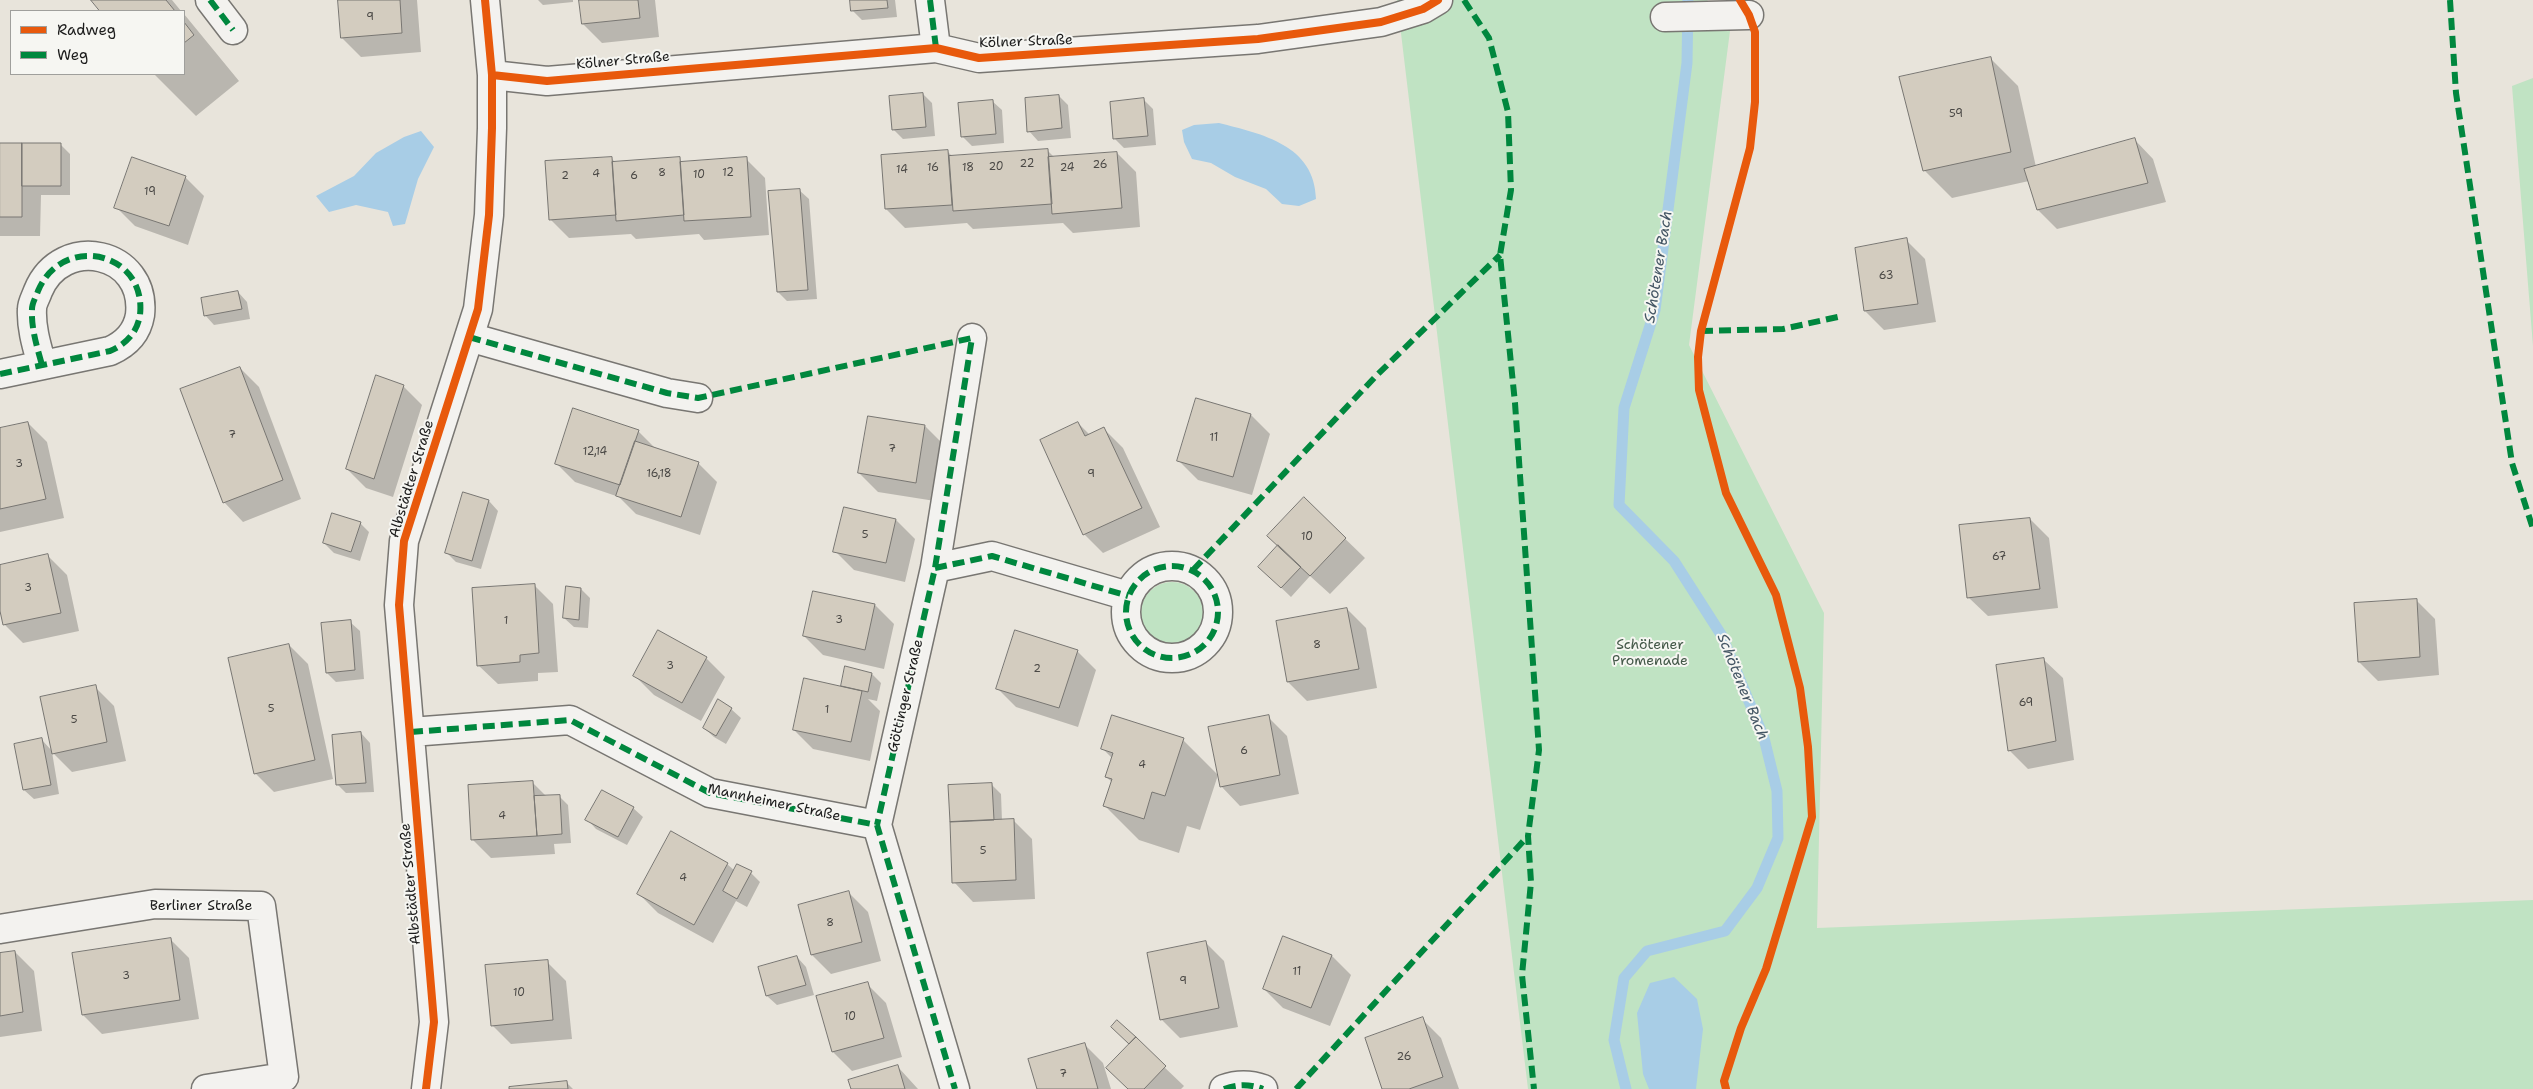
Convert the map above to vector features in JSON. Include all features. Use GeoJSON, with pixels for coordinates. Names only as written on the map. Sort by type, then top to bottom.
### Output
{"type":"FeatureCollection","features":[{"type":"Feature","properties":{"kind":"street"},"geometry":{"type":"LineString","coordinates":[[210,0],[233,30]]}},
{"type":"Feature","properties":{"kind":"street","name":"Albstädter Straße"},"geometry":{"type":"LineString","coordinates":[[426,1089],[434,1022],[399,606],[404,541],[478,309],[488,216],[492,75],[485,0]]}},
{"type":"Feature","properties":{"kind":"street"},"geometry":{"type":"LineString","coordinates":[[930,0],[936,48]]}},
{"type":"Feature","properties":{"kind":"street","name":"Kölner Straße"},"geometry":{"type":"LineString","coordinates":[[492,75],[547,80],[936,48],[980,58],[1258,39],[1381,22],[1423,9],[1438,0]]}},
{"type":"Feature","properties":{"kind":"street"},"geometry":{"type":"LineString","coordinates":[[1665,17],[1749,15]]}},
{"type":"Feature","properties":{"kind":"street"},"geometry":{"type":"LineString","coordinates":[[0,374],[110,351],[122,346],[131,337],[139,322],[141,305],[138,289],[130,274],[117,263],[102,256],[84,255],[67,260],[52,270],[41,283],[32,307],[33,330],[42,365]]}},
{"type":"Feature","properties":{"kind":"street"},"geometry":{"type":"LineString","coordinates":[[469,337],[667,393],[698,398]]}},
{"type":"Feature","properties":{"kind":"street","name":"Göttinger Straße"},"geometry":{"type":"LineString","coordinates":[[877,825],[935,568],[972,338]]}},
{"type":"Feature","properties":{"kind":"street"},"geometry":{"type":"LineString","coordinates":[[935,568],[992,556],[1128,596]]}},
{"type":"Feature","properties":{"kind":"street","name":"Mannheimer Straße"},"geometry":{"type":"LineString","coordinates":[[411,732],[570,720],[710,793],[877,825]]}},
{"type":"Feature","properties":{"kind":"street"},"geometry":{"type":"LineString","coordinates":[[877,825],[955,1089]]}},
{"type":"Feature","properties":{"kind":"street","name":"Berliner Straße"},"geometry":{"type":"LineString","coordinates":[[0,928],[155,904],[261,906],[287,1083],[206,1089]]}},
{"type":"Feature","properties":{"kind":"street"},"geometry":{"type":"LineString","coordinates":[[1224,1089],[1236,1085],[1252,1085],[1263,1089]]}},
{"type":"Feature","properties":{"kind":"green space","name":"Schötener Promenade"},"geometry":{"type":"Polygon","coordinates":[[[1397,0],[1707,0],[1730,31],[1689,345],[1824,613],[1817,928],[2533,900],[2533,1089],[1528,1089],[1397,0]]]}},
{"type":"Feature","properties":{"kind":"green space"},"geometry":{"type":"Polygon","coordinates":[[[2533,78],[2533,346],[2512,86],[2533,78]]]}},
{"type":"Feature","properties":{"kind":"green space"},"geometry":{"type":"Polygon","coordinates":[[[1172,582],[1184,585],[1194,591],[1200,601],[1203,613],[1200,625],[1194,635],[1184,641],[1172,644],[1160,641],[1150,635],[1144,625],[1141,613],[1144,601],[1150,591],[1160,585],[1172,582]]]}},
{"type":"Feature","properties":{"kind":"water"},"geometry":{"type":"Polygon","coordinates":[[[1219,123],[1268,138],[1296,154],[1306,166],[1313,181],[1316,199],[1299,206],[1282,204],[1266,189],[1235,177],[1211,163],[1192,159],[1184,142],[1182,130],[1194,125],[1219,123]]]}},
{"type":"Feature","properties":{"kind":"water"},"geometry":{"type":"Polygon","coordinates":[[[421,131],[434,147],[418,179],[405,224],[393,226],[388,212],[356,205],[329,212],[316,196],[354,176],[376,153],[404,137],[421,131]]]}},
{"type":"Feature","properties":{"kind":"water"},"geometry":{"type":"Polygon","coordinates":[[[1674,977],[1697,999],[1703,1029],[1696,1089],[1649,1089],[1643,1074],[1637,1013],[1650,983],[1674,977]]]}},
{"type":"Feature","properties":{"kind":"building"},"geometry":{"type":"Polygon","coordinates":[[[91,0],[166,0],[174,10],[99,10],[91,0]]]}},
{"type":"Feature","properties":{"kind":"building"},"geometry":{"type":"Polygon","coordinates":[[[338,0],[400,0],[402,33],[341,38],[338,0]]]}},
{"type":"Feature","properties":{"kind":"building"},"geometry":{"type":"Polygon","coordinates":[[[579,0],[638,0],[640,18],[582,24],[579,0]]]}},
{"type":"Feature","properties":{"kind":"building"},"geometry":{"type":"Polygon","coordinates":[[[850,0],[887,0],[888,8],[851,11],[850,0]]]}},
{"type":"Feature","properties":{"kind":"building"},"geometry":{"type":"Polygon","coordinates":[[[185,23],[194,35],[185,42],[185,23]]]}},
{"type":"Feature","properties":{"kind":"building"},"geometry":{"type":"Polygon","coordinates":[[[1991,57],[2011,152],[1923,171],[1899,77],[1991,57]]]}},
{"type":"Feature","properties":{"kind":"building"},"geometry":{"type":"Polygon","coordinates":[[[923,93],[926,127],[892,130],[889,96],[923,93]]]}},
{"type":"Feature","properties":{"kind":"building"},"geometry":{"type":"Polygon","coordinates":[[[1059,95],[1062,128],[1027,132],[1025,98],[1059,95]]]}},
{"type":"Feature","properties":{"kind":"building"},"geometry":{"type":"Polygon","coordinates":[[[1144,98],[1148,136],[1113,139],[1110,102],[1144,98]]]}},
{"type":"Feature","properties":{"kind":"building"},"geometry":{"type":"Polygon","coordinates":[[[993,100],[996,134],[961,137],[958,103],[993,100]]]}},
{"type":"Feature","properties":{"kind":"building"},"geometry":{"type":"Polygon","coordinates":[[[2135,138],[2148,183],[2037,210],[2024,169],[2135,138]]]}},
{"type":"Feature","properties":{"kind":"building"},"geometry":{"type":"Polygon","coordinates":[[[0,143],[22,143],[22,217],[0,217],[0,143]]]}},
{"type":"Feature","properties":{"kind":"building"},"geometry":{"type":"Polygon","coordinates":[[[22,143],[61,143],[61,186],[22,186],[22,143]]]}},
{"type":"Feature","properties":{"kind":"building"},"geometry":{"type":"Polygon","coordinates":[[[1048,149],[1052,204],[953,211],[949,156],[1048,149]]]}},
{"type":"Feature","properties":{"kind":"building"},"geometry":{"type":"Polygon","coordinates":[[[948,150],[952,205],[885,209],[881,155],[948,150]]]}},
{"type":"Feature","properties":{"kind":"building"},"geometry":{"type":"Polygon","coordinates":[[[1117,152],[1122,208],[1052,214],[1048,157],[1117,152]]]}},
{"type":"Feature","properties":{"kind":"building"},"geometry":{"type":"Polygon","coordinates":[[[132,157],[186,176],[169,226],[114,208],[132,157]]]}},
{"type":"Feature","properties":{"kind":"building"},"geometry":{"type":"Polygon","coordinates":[[[612,157],[616,215],[549,220],[545,161],[612,157]]]}},
{"type":"Feature","properties":{"kind":"building"},"geometry":{"type":"Polygon","coordinates":[[[680,157],[684,215],[616,221],[612,162],[680,157]]]}},
{"type":"Feature","properties":{"kind":"building"},"geometry":{"type":"Polygon","coordinates":[[[747,157],[751,217],[684,221],[680,162],[747,157]]]}},
{"type":"Feature","properties":{"kind":"building"},"geometry":{"type":"Polygon","coordinates":[[[800,189],[808,290],[777,292],[768,191],[800,189]]]}},
{"type":"Feature","properties":{"kind":"building"},"geometry":{"type":"Polygon","coordinates":[[[1907,238],[1918,304],[1864,311],[1855,248],[1907,238]]]}},
{"type":"Feature","properties":{"kind":"building"},"geometry":{"type":"Polygon","coordinates":[[[238,291],[242,309],[204,316],[201,298],[238,291]]]}},
{"type":"Feature","properties":{"kind":"building"},"geometry":{"type":"Polygon","coordinates":[[[240,367],[283,480],[223,503],[180,389],[240,367]]]}},
{"type":"Feature","properties":{"kind":"building"},"geometry":{"type":"Polygon","coordinates":[[[376,375],[404,385],[374,479],[346,469],[376,375]]]}},
{"type":"Feature","properties":{"kind":"building"},"geometry":{"type":"Polygon","coordinates":[[[1196,398],[1251,414],[1233,477],[1177,461],[1196,398]]]}},
{"type":"Feature","properties":{"kind":"building"},"geometry":{"type":"Polygon","coordinates":[[[573,408],[639,430],[620,485],[555,464],[573,408]]]}},
{"type":"Feature","properties":{"kind":"building"},"geometry":{"type":"Polygon","coordinates":[[[868,416],[925,425],[916,483],[858,473],[868,416]]]}},
{"type":"Feature","properties":{"kind":"building"},"geometry":{"type":"Polygon","coordinates":[[[28,422],[46,499],[0,509],[0,428],[28,422]]]}},
{"type":"Feature","properties":{"kind":"building"},"geometry":{"type":"Polygon","coordinates":[[[1078,422],[1085,436],[1104,427],[1142,508],[1083,535],[1040,440],[1078,422]]]}},
{"type":"Feature","properties":{"kind":"building"},"geometry":{"type":"Polygon","coordinates":[[[635,441],[699,462],[681,517],[616,496],[635,441]]]}},
{"type":"Feature","properties":{"kind":"building"},"geometry":{"type":"Polygon","coordinates":[[[463,492],[489,500],[472,561],[445,553],[463,492]]]}},
{"type":"Feature","properties":{"kind":"building"},"geometry":{"type":"Polygon","coordinates":[[[1304,497],[1346,538],[1310,576],[1267,536],[1304,497]]]}},
{"type":"Feature","properties":{"kind":"building"},"geometry":{"type":"Polygon","coordinates":[[[844,507],[896,519],[886,563],[833,552],[844,507]]]}},
{"type":"Feature","properties":{"kind":"building"},"geometry":{"type":"Polygon","coordinates":[[[332,513],[361,522],[351,552],[323,543],[332,513]]]}},
{"type":"Feature","properties":{"kind":"building"},"geometry":{"type":"Polygon","coordinates":[[[2030,518],[2040,589],[1967,598],[1959,525],[2030,518]]]}},
{"type":"Feature","properties":{"kind":"building"},"geometry":{"type":"Polygon","coordinates":[[[1278,545],[1301,567],[1281,588],[1258,567],[1278,545]]]}},
{"type":"Feature","properties":{"kind":"building"},"geometry":{"type":"Polygon","coordinates":[[[48,554],[61,613],[3,625],[0,611],[0,565],[48,554]]]}},
{"type":"Feature","properties":{"kind":"building"},"geometry":{"type":"Polygon","coordinates":[[[535,584],[539,653],[520,655],[520,662],[477,666],[472,588],[535,584]]]}},
{"type":"Feature","properties":{"kind":"building"},"geometry":{"type":"Polygon","coordinates":[[[566,586],[581,588],[579,620],[563,618],[566,586]]]}},
{"type":"Feature","properties":{"kind":"building"},"geometry":{"type":"Polygon","coordinates":[[[813,591],[875,604],[865,650],[803,636],[813,591]]]}},
{"type":"Feature","properties":{"kind":"building"},"geometry":{"type":"Polygon","coordinates":[[[2417,599],[2420,657],[2358,662],[2354,603],[2417,599]]]}},
{"type":"Feature","properties":{"kind":"building"},"geometry":{"type":"Polygon","coordinates":[[[1347,608],[1359,669],[1287,682],[1276,621],[1347,608]]]}},
{"type":"Feature","properties":{"kind":"building"},"geometry":{"type":"Polygon","coordinates":[[[351,620],[355,670],[326,673],[321,623],[351,620]]]}},
{"type":"Feature","properties":{"kind":"building"},"geometry":{"type":"Polygon","coordinates":[[[658,630],[707,657],[682,703],[633,676],[658,630]]]}},
{"type":"Feature","properties":{"kind":"building"},"geometry":{"type":"Polygon","coordinates":[[[1015,630],[1078,650],[1059,708],[996,689],[1015,630]]]}},
{"type":"Feature","properties":{"kind":"building"},"geometry":{"type":"Polygon","coordinates":[[[289,644],[315,760],[254,774],[228,658],[289,644]]]}},
{"type":"Feature","properties":{"kind":"building"},"geometry":{"type":"Polygon","coordinates":[[[2044,658],[2056,741],[2008,751],[1996,665],[2044,658]]]}},
{"type":"Feature","properties":{"kind":"building"},"geometry":{"type":"Polygon","coordinates":[[[845,666],[872,673],[868,692],[841,686],[845,666]]]}},
{"type":"Feature","properties":{"kind":"building"},"geometry":{"type":"Polygon","coordinates":[[[804,678],[862,691],[851,742],[793,730],[804,678]]]}},
{"type":"Feature","properties":{"kind":"building"},"geometry":{"type":"Polygon","coordinates":[[[96,685],[107,742],[52,754],[40,697],[96,685]]]}},
{"type":"Feature","properties":{"kind":"building"},"geometry":{"type":"Polygon","coordinates":[[[718,699],[732,708],[716,736],[703,728],[718,699]]]}},
{"type":"Feature","properties":{"kind":"building"},"geometry":{"type":"Polygon","coordinates":[[[1112,715],[1184,738],[1165,796],[1152,792],[1144,819],[1103,806],[1112,779],[1105,777],[1113,753],[1101,749],[1112,715]]]}},
{"type":"Feature","properties":{"kind":"building"},"geometry":{"type":"Polygon","coordinates":[[[1269,715],[1280,775],[1220,787],[1208,727],[1269,715]]]}},
{"type":"Feature","properties":{"kind":"building"},"geometry":{"type":"Polygon","coordinates":[[[361,732],[366,783],[336,785],[332,735],[361,732]]]}},
{"type":"Feature","properties":{"kind":"building"},"geometry":{"type":"Polygon","coordinates":[[[42,738],[51,785],[23,790],[14,744],[42,738]]]}},
{"type":"Feature","properties":{"kind":"building"},"geometry":{"type":"Polygon","coordinates":[[[533,781],[537,836],[471,840],[468,785],[533,781]]]}},
{"type":"Feature","properties":{"kind":"building"},"geometry":{"type":"Polygon","coordinates":[[[992,783],[994,820],[950,822],[948,785],[992,783]]]}},
{"type":"Feature","properties":{"kind":"building"},"geometry":{"type":"Polygon","coordinates":[[[602,790],[634,807],[618,837],[585,820],[602,790]]]}},
{"type":"Feature","properties":{"kind":"building"},"geometry":{"type":"Polygon","coordinates":[[[560,795],[562,834],[537,836],[534,796],[560,795]]]}},
{"type":"Feature","properties":{"kind":"building"},"geometry":{"type":"Polygon","coordinates":[[[1014,819],[1016,880],[952,883],[950,822],[1014,819]]]}},
{"type":"Feature","properties":{"kind":"building"},"geometry":{"type":"Polygon","coordinates":[[[671,831],[728,863],[694,925],[637,894],[671,831]]]}},
{"type":"Feature","properties":{"kind":"building"},"geometry":{"type":"Polygon","coordinates":[[[737,864],[752,871],[737,899],[723,891],[737,864]]]}},
{"type":"Feature","properties":{"kind":"building"},"geometry":{"type":"Polygon","coordinates":[[[849,891],[862,942],[811,955],[798,905],[849,891]]]}},
{"type":"Feature","properties":{"kind":"building"},"geometry":{"type":"Polygon","coordinates":[[[1283,936],[1332,955],[1311,1008],[1263,989],[1283,936]]]}},
{"type":"Feature","properties":{"kind":"building"},"geometry":{"type":"Polygon","coordinates":[[[171,938],[180,1000],[82,1015],[72,953],[171,938]]]}},
{"type":"Feature","properties":{"kind":"building"},"geometry":{"type":"Polygon","coordinates":[[[1206,941],[1219,1008],[1160,1020],[1147,953],[1206,941]]]}},
{"type":"Feature","properties":{"kind":"building"},"geometry":{"type":"Polygon","coordinates":[[[15,951],[23,1012],[0,1016],[0,953],[15,951]]]}},
{"type":"Feature","properties":{"kind":"building"},"geometry":{"type":"Polygon","coordinates":[[[797,956],[806,985],[766,996],[758,967],[797,956]]]}},
{"type":"Feature","properties":{"kind":"building"},"geometry":{"type":"Polygon","coordinates":[[[548,960],[553,1020],[491,1026],[485,965],[548,960]]]}},
{"type":"Feature","properties":{"kind":"building"},"geometry":{"type":"Polygon","coordinates":[[[868,982],[884,1038],[832,1052],[816,996],[868,982]]]}},
{"type":"Feature","properties":{"kind":"building"},"geometry":{"type":"Polygon","coordinates":[[[1423,1017],[1443,1077],[1409,1089],[1382,1089],[1365,1038],[1423,1017]]]}},
{"type":"Feature","properties":{"kind":"building"},"geometry":{"type":"Polygon","coordinates":[[[1117,1020],[1136,1037],[1129,1044],[1111,1027],[1117,1020]]]}},
{"type":"Feature","properties":{"kind":"building"},"geometry":{"type":"Polygon","coordinates":[[[1136,1037],[1166,1066],[1144,1089],[1128,1089],[1106,1068],[1136,1037]]]}},
{"type":"Feature","properties":{"kind":"building"},"geometry":{"type":"Polygon","coordinates":[[[1085,1043],[1098,1089],[1037,1089],[1028,1059],[1085,1043]]]}},
{"type":"Feature","properties":{"kind":"building"},"geometry":{"type":"Polygon","coordinates":[[[898,1065],[905,1089],[851,1089],[848,1080],[898,1065]]]}},
{"type":"Feature","properties":{"kind":"building"},"geometry":{"type":"Polygon","coordinates":[[[567,1081],[568,1089],[509,1089],[509,1087],[567,1081]]]}},
{"type":"Feature","properties":{"kind":"waterway","name":"Schötener Bach"},"geometry":{"type":"LineString","coordinates":[[1626,1089],[1614,1040],[1624,978],[1647,951],[1725,931],[1757,888],[1778,838],[1777,791],[1764,738],[1722,636],[1674,561],[1619,505],[1624,408],[1655,310],[1687,63],[1688,0]]}},
{"type":"Feature","properties":{"kind":"marked path"},"geometry":{"type":"LineString","coordinates":[[210,0],[233,30]]}},
{"type":"Feature","properties":{"kind":"marked path"},"geometry":{"type":"LineString","coordinates":[[930,0],[936,48]]}},
{"type":"Feature","properties":{"kind":"marked path"},"geometry":{"type":"LineString","coordinates":[[1464,0],[1489,38],[1508,112],[1511,190],[1500,255],[1515,403],[1539,750],[1528,836],[1531,882],[1522,975],[1534,1089]]}},
{"type":"Feature","properties":{"kind":"marked path"},"geometry":{"type":"LineString","coordinates":[[2450,0],[2456,93],[2512,463],[2533,529]]}},
{"type":"Feature","properties":{"kind":"marked path"},"geometry":{"type":"LineString","coordinates":[[1193,570],[1376,376],[1500,255]]}},
{"type":"Feature","properties":{"kind":"marked path"},"geometry":{"type":"LineString","coordinates":[[0,374],[110,351],[126,341],[139,321],[139,293],[130,276],[117,264],[101,257],[83,256],[65,261],[50,273],[38,291],[32,307],[33,330],[42,365]]}},
{"type":"Feature","properties":{"kind":"marked path"},"geometry":{"type":"LineString","coordinates":[[1701,331],[1783,329],[1842,316]]}},
{"type":"Feature","properties":{"kind":"marked path"},"geometry":{"type":"LineString","coordinates":[[469,337],[667,393],[698,398],[972,338],[935,568],[877,825]]}},
{"type":"Feature","properties":{"kind":"marked path"},"geometry":{"type":"LineString","coordinates":[[935,568],[992,556],[1128,596]]}},
{"type":"Feature","properties":{"kind":"marked path"},"geometry":{"type":"LineString","coordinates":[[1172,566],[1190,569],[1205,579],[1215,594],[1218,612],[1215,630],[1205,645],[1190,655],[1172,658],[1154,655],[1139,645],[1129,630],[1126,612],[1129,594],[1139,579],[1154,569],[1172,566]]}},
{"type":"Feature","properties":{"kind":"marked path"},"geometry":{"type":"LineString","coordinates":[[411,732],[570,720],[710,793],[877,825],[955,1089]]}},
{"type":"Feature","properties":{"kind":"marked path"},"geometry":{"type":"LineString","coordinates":[[1296,1089],[1528,836]]}},
{"type":"Feature","properties":{"kind":"marked path"},"geometry":{"type":"LineString","coordinates":[[1224,1089],[1244,1085],[1263,1089]]}},
{"type":"Feature","properties":{"kind":"cycle path"},"geometry":{"type":"LineString","coordinates":[[426,1089],[434,1022],[399,605],[404,541],[478,309],[489,215],[492,128],[492,75],[485,0]]}},
{"type":"Feature","properties":{"kind":"cycle path"},"geometry":{"type":"LineString","coordinates":[[492,75],[547,81],[936,48],[979,58],[1258,39],[1381,22],[1423,9],[1438,0]]}},
{"type":"Feature","properties":{"kind":"cycle path"},"geometry":{"type":"LineString","coordinates":[[1726,1089],[1724,1081],[1741,1028],[1766,969],[1812,817],[1808,747],[1800,688],[1776,595],[1726,493],[1699,390],[1698,357],[1701,331],[1750,148],[1755,102],[1755,32],[1749,15],[1740,0]]}}]}
